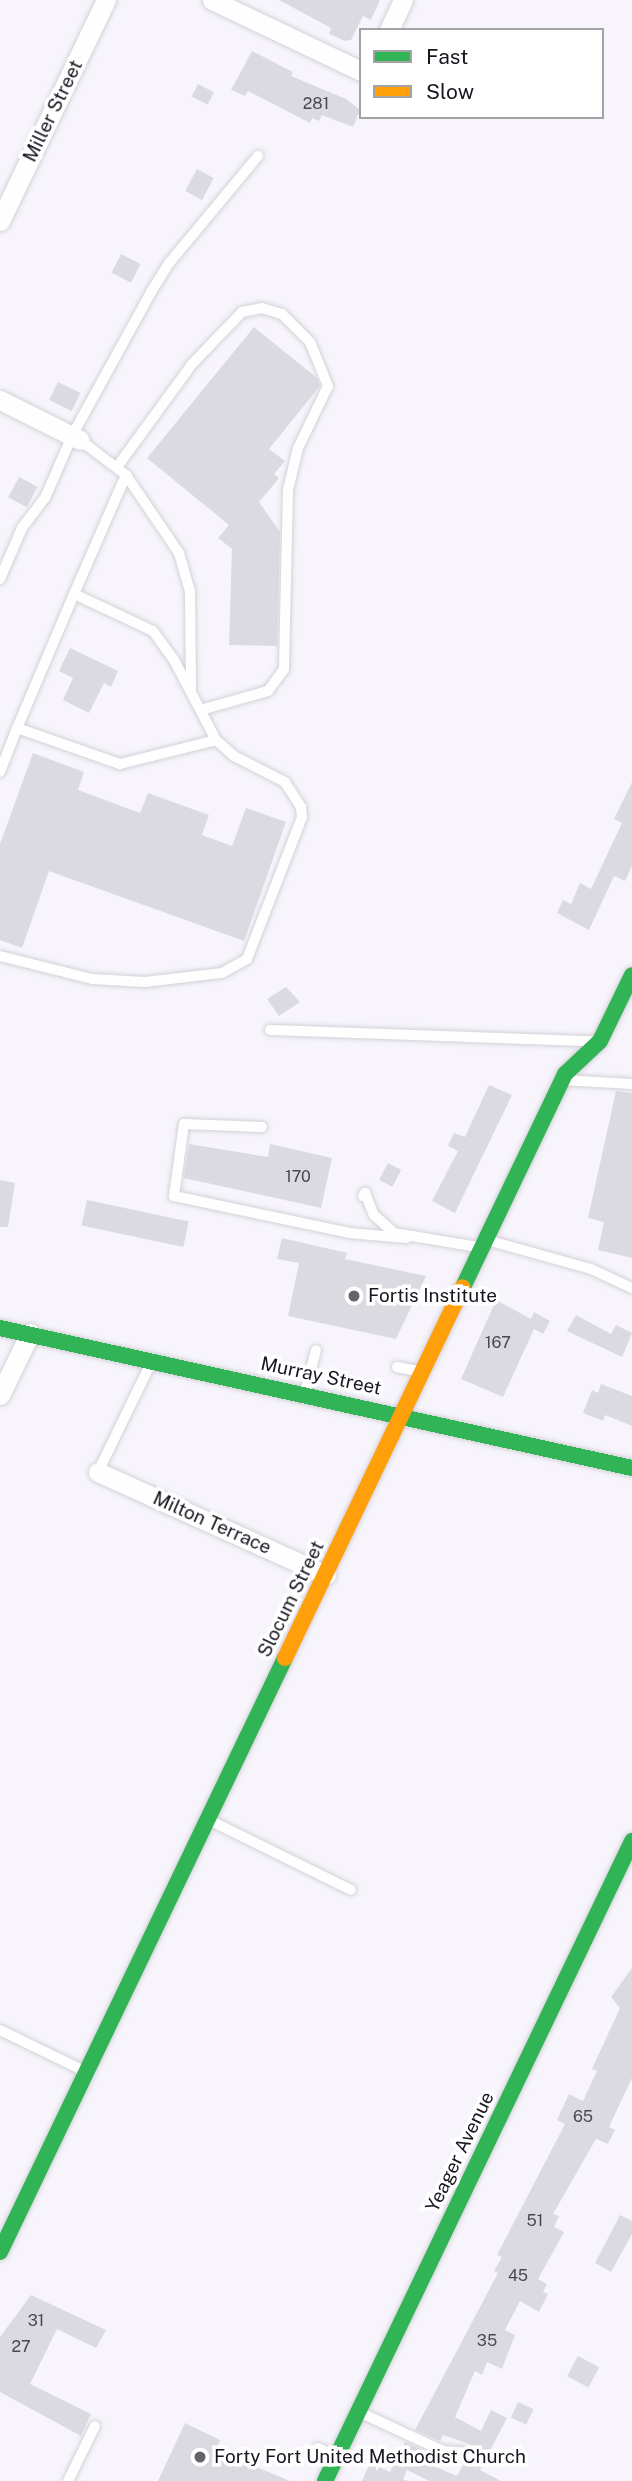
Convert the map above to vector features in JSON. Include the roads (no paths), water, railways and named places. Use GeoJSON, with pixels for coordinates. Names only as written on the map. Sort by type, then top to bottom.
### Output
{"type":"FeatureCollection","features":[{"type":"Feature","properties":{"kind":"street","name":"Miller Street"},"geometry":{"type":"LineString","coordinates":[[0,221],[106,0]]}},
{"type":"Feature","properties":{"kind":"street"},"geometry":{"type":"LineString","coordinates":[[212,0],[359,70]]}},
{"type":"Feature","properties":{"kind":"street"},"geometry":{"type":"LineString","coordinates":[[390,28],[403,0]]}},
{"type":"Feature","properties":{"kind":"street"},"geometry":{"type":"LineString","coordinates":[[0,400],[77,437]]}},
{"type":"Feature","properties":{"kind":"street","name":"Slocum Street"},"geometry":{"type":"LineString","coordinates":[[0,2252],[563,1080],[572,1063],[600,1041],[632,975]]}},
{"type":"Feature","properties":{"kind":"street","name":"Murray Street"},"geometry":{"type":"LineString","coordinates":[[0,1328],[632,1468]]}},
{"type":"Feature","properties":{"kind":"street"},"geometry":{"type":"LineString","coordinates":[[0,1395],[30,1334]]}},
{"type":"Feature","properties":{"kind":"street","name":"Milton Terrace"},"geometry":{"type":"LineString","coordinates":[[98,1472],[326,1575]]}},
{"type":"Feature","properties":{"kind":"street","name":"Yeager Avenue"},"geometry":{"type":"LineString","coordinates":[[325,2481],[632,1841]]}},
{"type":"Feature","properties":{"kind":"lane"},"geometry":{"type":"LineString","coordinates":[[0,579],[22,528],[45,498],[170,262],[258,156]]}},
{"type":"Feature","properties":{"kind":"lane"},"geometry":{"type":"LineString","coordinates":[[117,467],[192,364],[242,312],[262,308],[282,314],[310,342],[328,386],[298,448],[288,490],[284,669],[268,691],[201,710]]}},
{"type":"Feature","properties":{"kind":"lane"},"geometry":{"type":"LineString","coordinates":[[77,437],[126,475],[185,569],[192,616],[191,691]]}},
{"type":"Feature","properties":{"kind":"lane"},"geometry":{"type":"LineString","coordinates":[[0,772],[126,475]]}},
{"type":"Feature","properties":{"kind":"lane"},"geometry":{"type":"LineString","coordinates":[[0,956],[92,979],[145,982],[222,973],[247,959],[302,817],[300,807],[285,782],[234,756],[216,740],[191,691],[153,631],[74,594]]}},
{"type":"Feature","properties":{"kind":"lane"},"geometry":{"type":"LineString","coordinates":[[17,728],[120,764],[216,740]]}},
{"type":"Feature","properties":{"kind":"lane"},"geometry":{"type":"LineString","coordinates":[[270,1030],[600,1041]]}},
{"type":"Feature","properties":{"kind":"lane"},"geometry":{"type":"LineString","coordinates":[[563,1080],[632,1084]]}},
{"type":"Feature","properties":{"kind":"lane"},"geometry":{"type":"LineString","coordinates":[[262,1127],[184,1124],[174,1196],[349,1233],[484,1243],[591,1269],[632,1288]]}},
{"type":"Feature","properties":{"kind":"lane"},"geometry":{"type":"LineString","coordinates":[[363,1196],[365,1193],[374,1215],[407,1238]]}},
{"type":"Feature","properties":{"kind":"lane"},"geometry":{"type":"LineString","coordinates":[[304,1394],[316,1350]]}},
{"type":"Feature","properties":{"kind":"lane"},"geometry":{"type":"LineString","coordinates":[[98,1472],[152,1361]]}},
{"type":"Feature","properties":{"kind":"lane"},"geometry":{"type":"LineString","coordinates":[[397,1367],[422,1372]]}},
{"type":"Feature","properties":{"kind":"lane"},"geometry":{"type":"LineString","coordinates":[[209,1819],[351,1890]]}},
{"type":"Feature","properties":{"kind":"lane"},"geometry":{"type":"LineString","coordinates":[[0,2030],[87,2072]]}},
{"type":"Feature","properties":{"kind":"lane"},"geometry":{"type":"LineString","coordinates":[[359,2412],[443,2451],[474,2453]]}},
{"type":"Feature","properties":{"kind":"lane"},"geometry":{"type":"LineString","coordinates":[[68,2481],[95,2426]]}},
{"type":"Feature","properties":{"kind":"lane"},"geometry":{"type":"LineString","coordinates":[[318,2448],[337,2457]]}},
{"type":"Feature","properties":{"kind":"place","name":"Fortis Institute"},"geometry":{"type":"Point","coordinates":[354,1296]}},
{"type":"Feature","properties":{"kind":"place","name":"Forty Fort United Methodist Church"},"geometry":{"type":"Point","coordinates":[200,2457]}}]}
